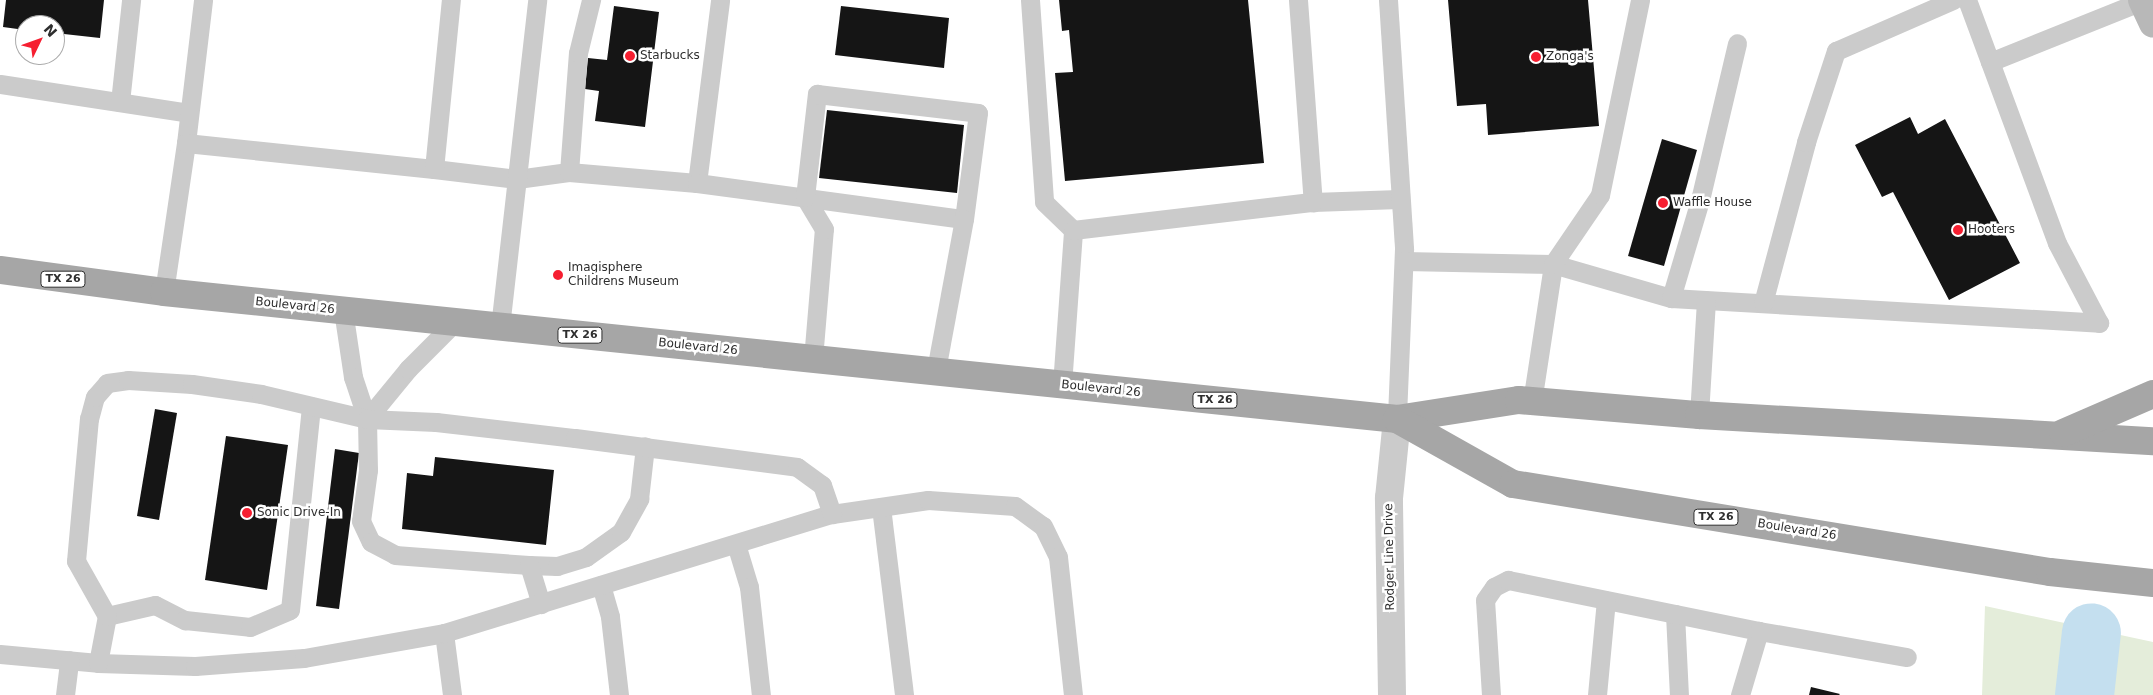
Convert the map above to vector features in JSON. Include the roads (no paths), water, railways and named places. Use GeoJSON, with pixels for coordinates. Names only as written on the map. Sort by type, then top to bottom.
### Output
{"type":"FeatureCollection","features":[{"type":"Feature","properties":{"kind":"main road","name":"Boulevard 26"},"geometry":{"type":"LineString","coordinates":[[0,270],[164,292],[936,370],[1062,385],[1397,419],[1518,400],[1699,416],[2153,441]]}},
{"type":"Feature","properties":{"kind":"main road"},"geometry":{"type":"LineString","coordinates":[[2058,435],[2153,394]]}},
{"type":"Feature","properties":{"kind":"main road","name":"Boulevard 26"},"geometry":{"type":"LineString","coordinates":[[1397,419],[1513,484],[2050,572],[2153,583]]}},
{"type":"Feature","properties":{"kind":"street","name":"Rodger Line Drive"},"geometry":{"type":"LineString","coordinates":[[1392,695],[1389,498],[1397,419]]}},
{"type":"Feature","properties":{"kind":"lane"},"geometry":{"type":"LineString","coordinates":[[120,102],[131,0]]}},
{"type":"Feature","properties":{"kind":"lane"},"geometry":{"type":"LineString","coordinates":[[164,292],[186,143],[203,0]]}},
{"type":"Feature","properties":{"kind":"lane"},"geometry":{"type":"LineString","coordinates":[[434,169],[451,0]]}},
{"type":"Feature","properties":{"kind":"lane"},"geometry":{"type":"LineString","coordinates":[[500,327],[537,0]]}},
{"type":"Feature","properties":{"kind":"lane"},"geometry":{"type":"LineString","coordinates":[[569,172],[578,53],[591,0]]}},
{"type":"Feature","properties":{"kind":"lane"},"geometry":{"type":"LineString","coordinates":[[697,183],[720,0]]}},
{"type":"Feature","properties":{"kind":"lane"},"geometry":{"type":"LineString","coordinates":[[1030,0],[1044,202],[1073,230]]}},
{"type":"Feature","properties":{"kind":"lane"},"geometry":{"type":"LineString","coordinates":[[1298,0],[1313,202]]}},
{"type":"Feature","properties":{"kind":"lane"},"geometry":{"type":"LineString","coordinates":[[1388,0],[1404,261],[1397,419]]}},
{"type":"Feature","properties":{"kind":"lane"},"geometry":{"type":"LineString","coordinates":[[1532,402],[1553,264],[1600,195],[1640,0]]}},
{"type":"Feature","properties":{"kind":"lane"},"geometry":{"type":"LineString","coordinates":[[1763,303],[1806,142],[1836,51],[1952,0]]}},
{"type":"Feature","properties":{"kind":"lane"},"geometry":{"type":"LineString","coordinates":[[1404,261],[1553,264],[1671,298],[2099,323],[2057,243],[1968,0]]}},
{"type":"Feature","properties":{"kind":"lane"},"geometry":{"type":"LineString","coordinates":[[1990,62],[2146,9]]}},
{"type":"Feature","properties":{"kind":"lane"},"geometry":{"type":"LineString","coordinates":[[1671,298],[1700,200],[1737,43]]}},
{"type":"Feature","properties":{"kind":"lane"},"geometry":{"type":"LineString","coordinates":[[0,84],[189,114]]}},
{"type":"Feature","properties":{"kind":"lane"},"geometry":{"type":"LineString","coordinates":[[813,359],[824,230],[805,197],[817,94],[978,113],[964,219],[936,370]]}},
{"type":"Feature","properties":{"kind":"lane"},"geometry":{"type":"LineString","coordinates":[[186,143],[516,179],[569,172],[697,183],[964,219]]}},
{"type":"Feature","properties":{"kind":"lane"},"geometry":{"type":"LineString","coordinates":[[1073,230],[1313,202],[1399,199]]}},
{"type":"Feature","properties":{"kind":"lane"},"geometry":{"type":"LineString","coordinates":[[1062,385],[1073,230]]}},
{"type":"Feature","properties":{"kind":"lane"},"geometry":{"type":"LineString","coordinates":[[1699,416],[1706,300]]}},
{"type":"Feature","properties":{"kind":"lane"},"geometry":{"type":"LineString","coordinates":[[342,310],[353,376],[367,420],[368,470],[361,521],[371,542],[395,555],[557,566],[586,557],[621,532],[639,499],[645,446]]}},
{"type":"Feature","properties":{"kind":"lane"},"geometry":{"type":"LineString","coordinates":[[367,420],[408,369],[455,322]]}},
{"type":"Feature","properties":{"kind":"lane"},"geometry":{"type":"LineString","coordinates":[[98,663],[107,616],[76,561],[89,419],[95,397],[108,383],[128,380],[192,384],[261,394],[367,420],[436,422],[645,446],[797,467],[822,485],[832,514]]}},
{"type":"Feature","properties":{"kind":"lane"},"geometry":{"type":"LineString","coordinates":[[107,616],[155,605],[185,620],[250,626],[290,610],[310,406]]}},
{"type":"Feature","properties":{"kind":"lane"},"geometry":{"type":"LineString","coordinates":[[0,654],[98,663],[195,666],[294,658],[444,633],[832,514],[928,500],[1015,506],[1043,526],[1058,557],[1072,695]]}},
{"type":"Feature","properties":{"kind":"lane"},"geometry":{"type":"LineString","coordinates":[[881,507],[904,695]]}},
{"type":"Feature","properties":{"kind":"lane"},"geometry":{"type":"LineString","coordinates":[[736,544],[748,587],[761,695]]}},
{"type":"Feature","properties":{"kind":"lane"},"geometry":{"type":"LineString","coordinates":[[529,565],[541,604]]}},
{"type":"Feature","properties":{"kind":"lane"},"geometry":{"type":"LineString","coordinates":[[1491,695],[1485,600],[1494,586],[1508,580],[1759,631],[1907,657]]}},
{"type":"Feature","properties":{"kind":"lane"},"geometry":{"type":"LineString","coordinates":[[602,585],[610,617],[619,695]]}},
{"type":"Feature","properties":{"kind":"lane"},"geometry":{"type":"LineString","coordinates":[[1597,695],[1606,600]]}},
{"type":"Feature","properties":{"kind":"lane"},"geometry":{"type":"LineString","coordinates":[[1675,614],[1679,695]]}},
{"type":"Feature","properties":{"kind":"lane"},"geometry":{"type":"LineString","coordinates":[[1740,695],[1759,631]]}},
{"type":"Feature","properties":{"kind":"lane"},"geometry":{"type":"LineString","coordinates":[[444,633],[452,695]]}},
{"type":"Feature","properties":{"kind":"lane"},"geometry":{"type":"LineString","coordinates":[[65,695],[69,660]]}},
{"type":"Feature","properties":{"kind":"waterway"},"geometry":{"type":"LineString","coordinates":[[2084,695],[2091,632]]}},
{"type":"Feature","properties":{"kind":"place","name":"Starbucks"},"geometry":{"type":"Point","coordinates":[630,56]}},
{"type":"Feature","properties":{"kind":"place","name":"Zonga's"},"geometry":{"type":"Point","coordinates":[1536,57]}},
{"type":"Feature","properties":{"kind":"place","name":"Waffle House"},"geometry":{"type":"Point","coordinates":[1663,203]}},
{"type":"Feature","properties":{"kind":"place","name":"Hooters"},"geometry":{"type":"Point","coordinates":[1958,230]}},
{"type":"Feature","properties":{"kind":"place","name":"Imagisphere Childrens Museum"},"geometry":{"type":"Point","coordinates":[558,275]}},
{"type":"Feature","properties":{"kind":"place","name":"Sonic Drive-In"},"geometry":{"type":"Point","coordinates":[247,513]}}]}
